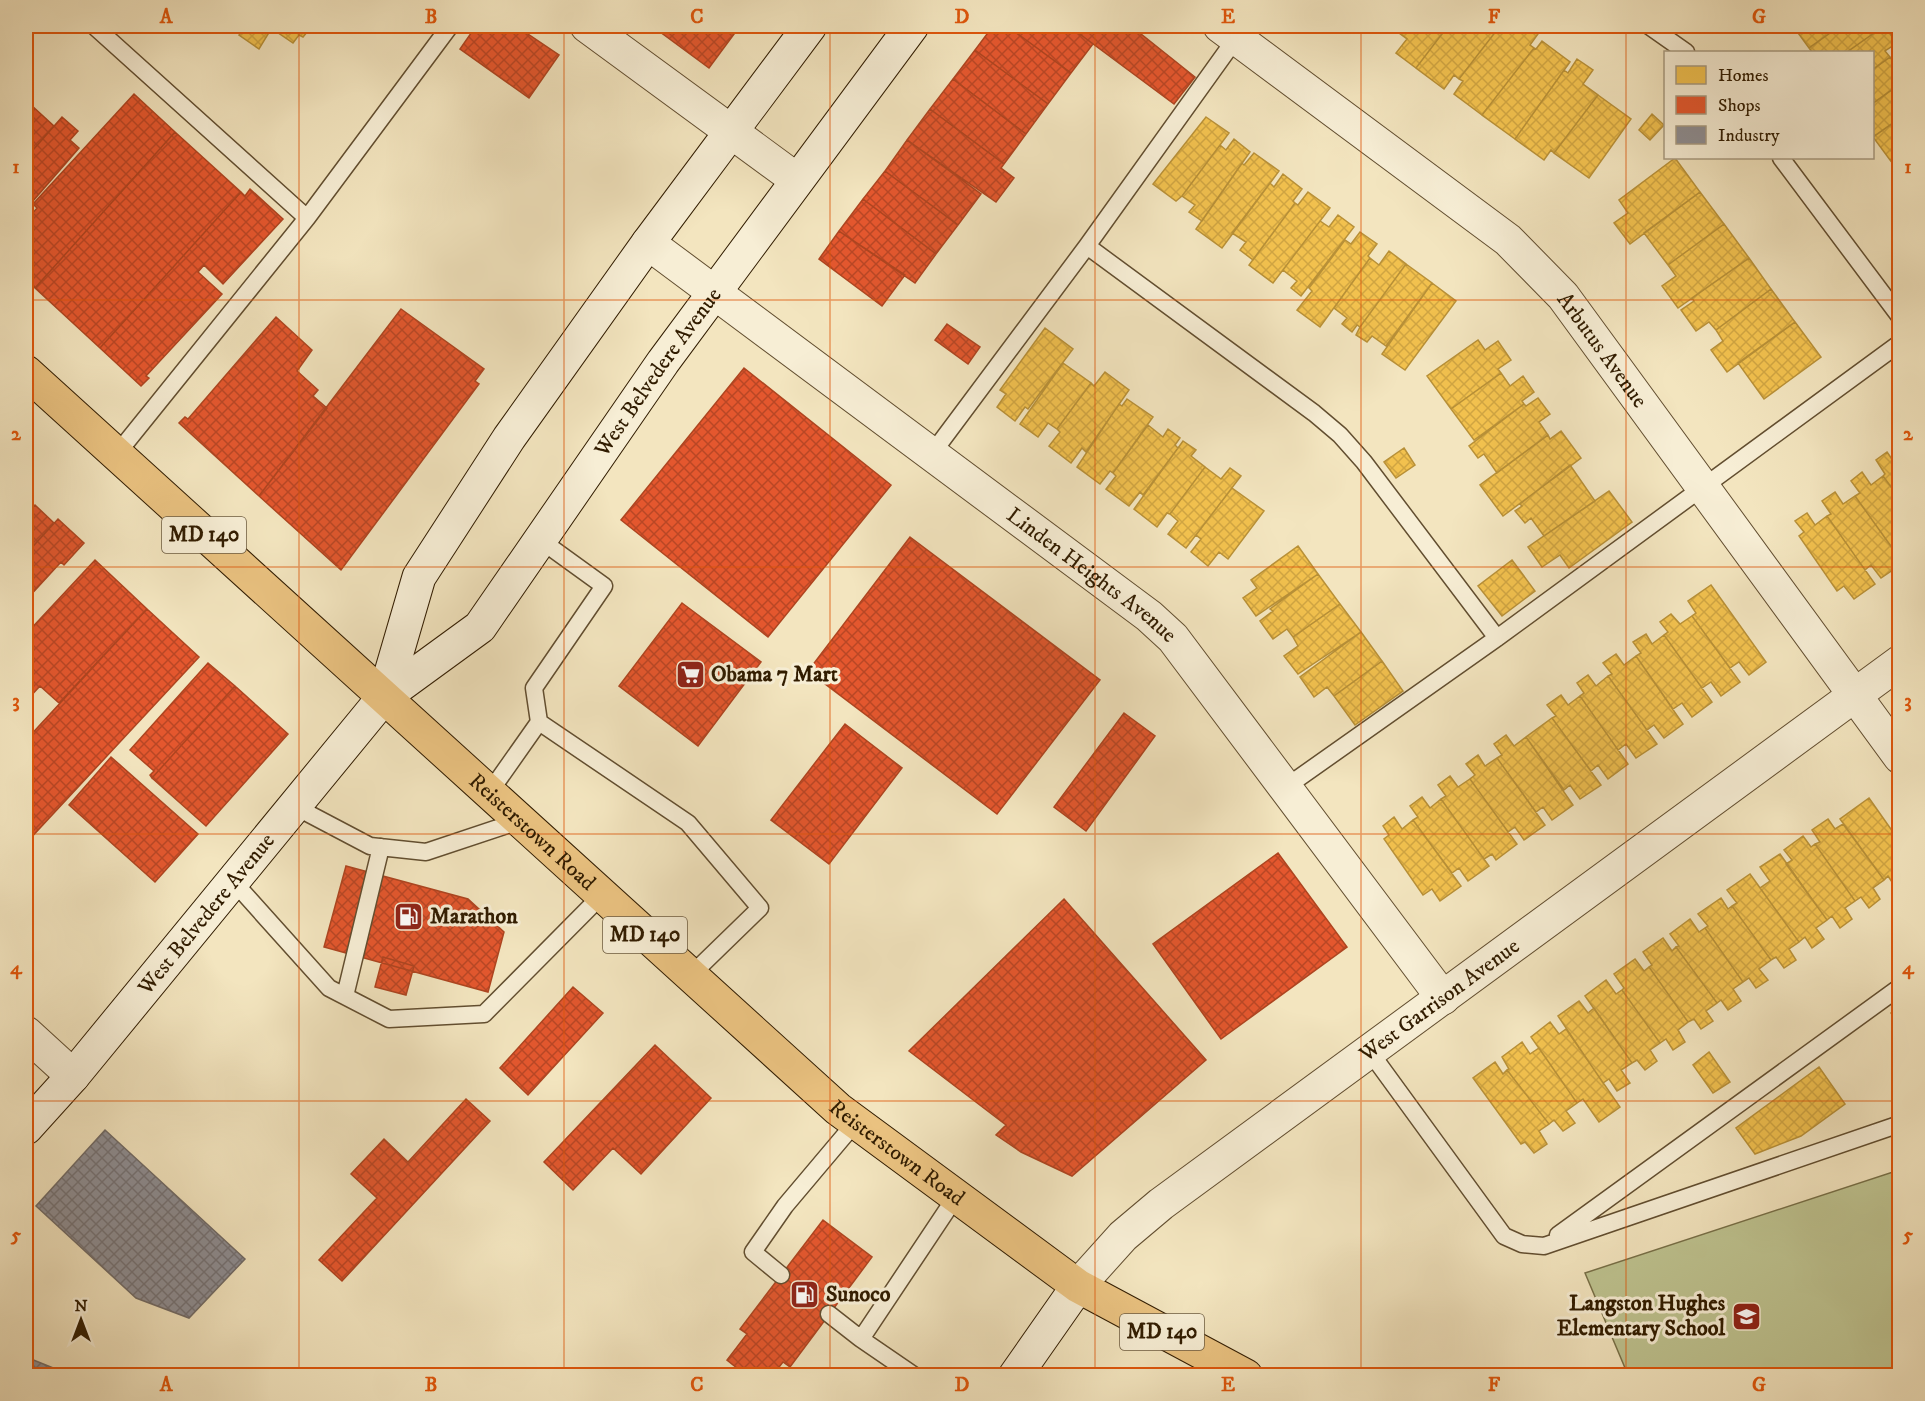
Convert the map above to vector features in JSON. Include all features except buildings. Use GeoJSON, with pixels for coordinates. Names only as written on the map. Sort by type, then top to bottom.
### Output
{"type":"FeatureCollection","features":[{"type":"Feature","properties":{"kind":"main road","name":"Reisterstown Road"},"geometry":{"type":"LineString","coordinates":[[26,372],[601,896],[855,1123],[1078,1286],[1213,1367],[1246,1376]]}},
{"type":"Feature","properties":{"kind":"street"},"geometry":{"type":"LineString","coordinates":[[587,26],[797,180]]}},
{"type":"Feature","properties":{"kind":"street","name":"West Belvedere Avenue"},"geometry":{"type":"LineString","coordinates":[[384,697],[419,577],[509,438],[648,243],[810,26]]}},
{"type":"Feature","properties":{"kind":"street","name":"West Belvedere Avenue"},"geometry":{"type":"LineString","coordinates":[[26,1128],[73,1076],[384,697],[480,627],[539,539],[714,292],[912,26]]}},
{"type":"Feature","properties":{"kind":"street","name":"Arbutus Avenue"},"geometry":{"type":"LineString","coordinates":[[1234,30],[1508,240],[1536,266],[1563,296],[1899,757]]}},
{"type":"Feature","properties":{"kind":"street","name":"Linden Heights Avenue"},"geometry":{"type":"LineString","coordinates":[[648,243],[1149,616],[1173,638],[1443,998]]}},
{"type":"Feature","properties":{"kind":"street","name":"West Garrison Avenue"},"geometry":{"type":"LineString","coordinates":[[1015,1376],[1078,1286],[1123,1236],[1161,1204],[1899,662]]}},
{"type":"Feature","properties":{"kind":"street"},"geometry":{"type":"LineString","coordinates":[[26,1033],[73,1076]]}},
{"type":"Feature","properties":{"kind":"lane"},"geometry":{"type":"LineString","coordinates":[[94,26],[307,218]]}},
{"type":"Feature","properties":{"kind":"lane"},"geometry":{"type":"LineString","coordinates":[[116,455],[307,218],[450,26]]}},
{"type":"Feature","properties":{"kind":"lane"},"geometry":{"type":"LineString","coordinates":[[1649,26],[1685,51]]}},
{"type":"Feature","properties":{"kind":"lane"},"geometry":{"type":"LineString","coordinates":[[931,455],[1087,246],[1234,30]]}},
{"type":"Feature","properties":{"kind":"lane"},"geometry":{"type":"LineString","coordinates":[[1782,159],[1899,317]]}},
{"type":"Feature","properties":{"kind":"lane"},"geometry":{"type":"LineString","coordinates":[[1087,246],[1340,435],[1364,462],[1497,638]]}},
{"type":"Feature","properties":{"kind":"lane"},"geometry":{"type":"LineString","coordinates":[[1286,787],[1497,638],[1899,343]]}},
{"type":"Feature","properties":{"kind":"lane"},"geometry":{"type":"LineString","coordinates":[[489,793],[539,722],[534,688],[604,586],[539,539]]}},
{"type":"Feature","properties":{"kind":"lane"},"geometry":{"type":"LineString","coordinates":[[539,722],[688,823],[760,909],[690,976]]}},
{"type":"Feature","properties":{"kind":"lane"},"geometry":{"type":"LineString","coordinates":[[294,806],[370,846],[426,852],[519,821]]}},
{"type":"Feature","properties":{"kind":"lane"},"geometry":{"type":"LineString","coordinates":[[345,996],[381,847]]}},
{"type":"Feature","properties":{"kind":"lane"},"geometry":{"type":"LineString","coordinates":[[233,881],[329,988],[389,1019],[484,1014],[601,896]]}},
{"type":"Feature","properties":{"kind":"lane"},"geometry":{"type":"LineString","coordinates":[[1544,1246],[1899,987]]}},
{"type":"Feature","properties":{"kind":"lane"},"geometry":{"type":"LineString","coordinates":[[1370,1052],[1504,1236],[1522,1244],[1544,1246],[1899,1124]]}},
{"type":"Feature","properties":{"kind":"lane"},"geometry":{"type":"LineString","coordinates":[[781,1275],[753,1252],[785,1206],[855,1123]]}},
{"type":"Feature","properties":{"kind":"lane"},"geometry":{"type":"LineString","coordinates":[[861,1339],[956,1198]]}},
{"type":"Feature","properties":{"kind":"lane"},"geometry":{"type":"LineString","coordinates":[[829,1314],[915,1376]]}},
{"type":"Feature","properties":{"kind":"green space","name":"Langston Hughes Elementary School"},"geometry":{"type":"Polygon","coordinates":[[[1899,1170],[1899,1375],[1628,1375],[1585,1273],[1899,1170]]]}},
{"type":"Feature","properties":{"kind":"place","name":"Obama 7 Mart"},"geometry":{"type":"Point","coordinates":[690,674]}},
{"type":"Feature","properties":{"kind":"place","name":"Marathon"},"geometry":{"type":"Point","coordinates":[409,916]}},
{"type":"Feature","properties":{"kind":"place","name":"Sunoco"},"geometry":{"type":"Point","coordinates":[805,1294]}},
{"type":"Feature","properties":{"kind":"place","name":"Langston Hughes Elementary School"},"geometry":{"type":"Point","coordinates":[1746,1316]}}]}
